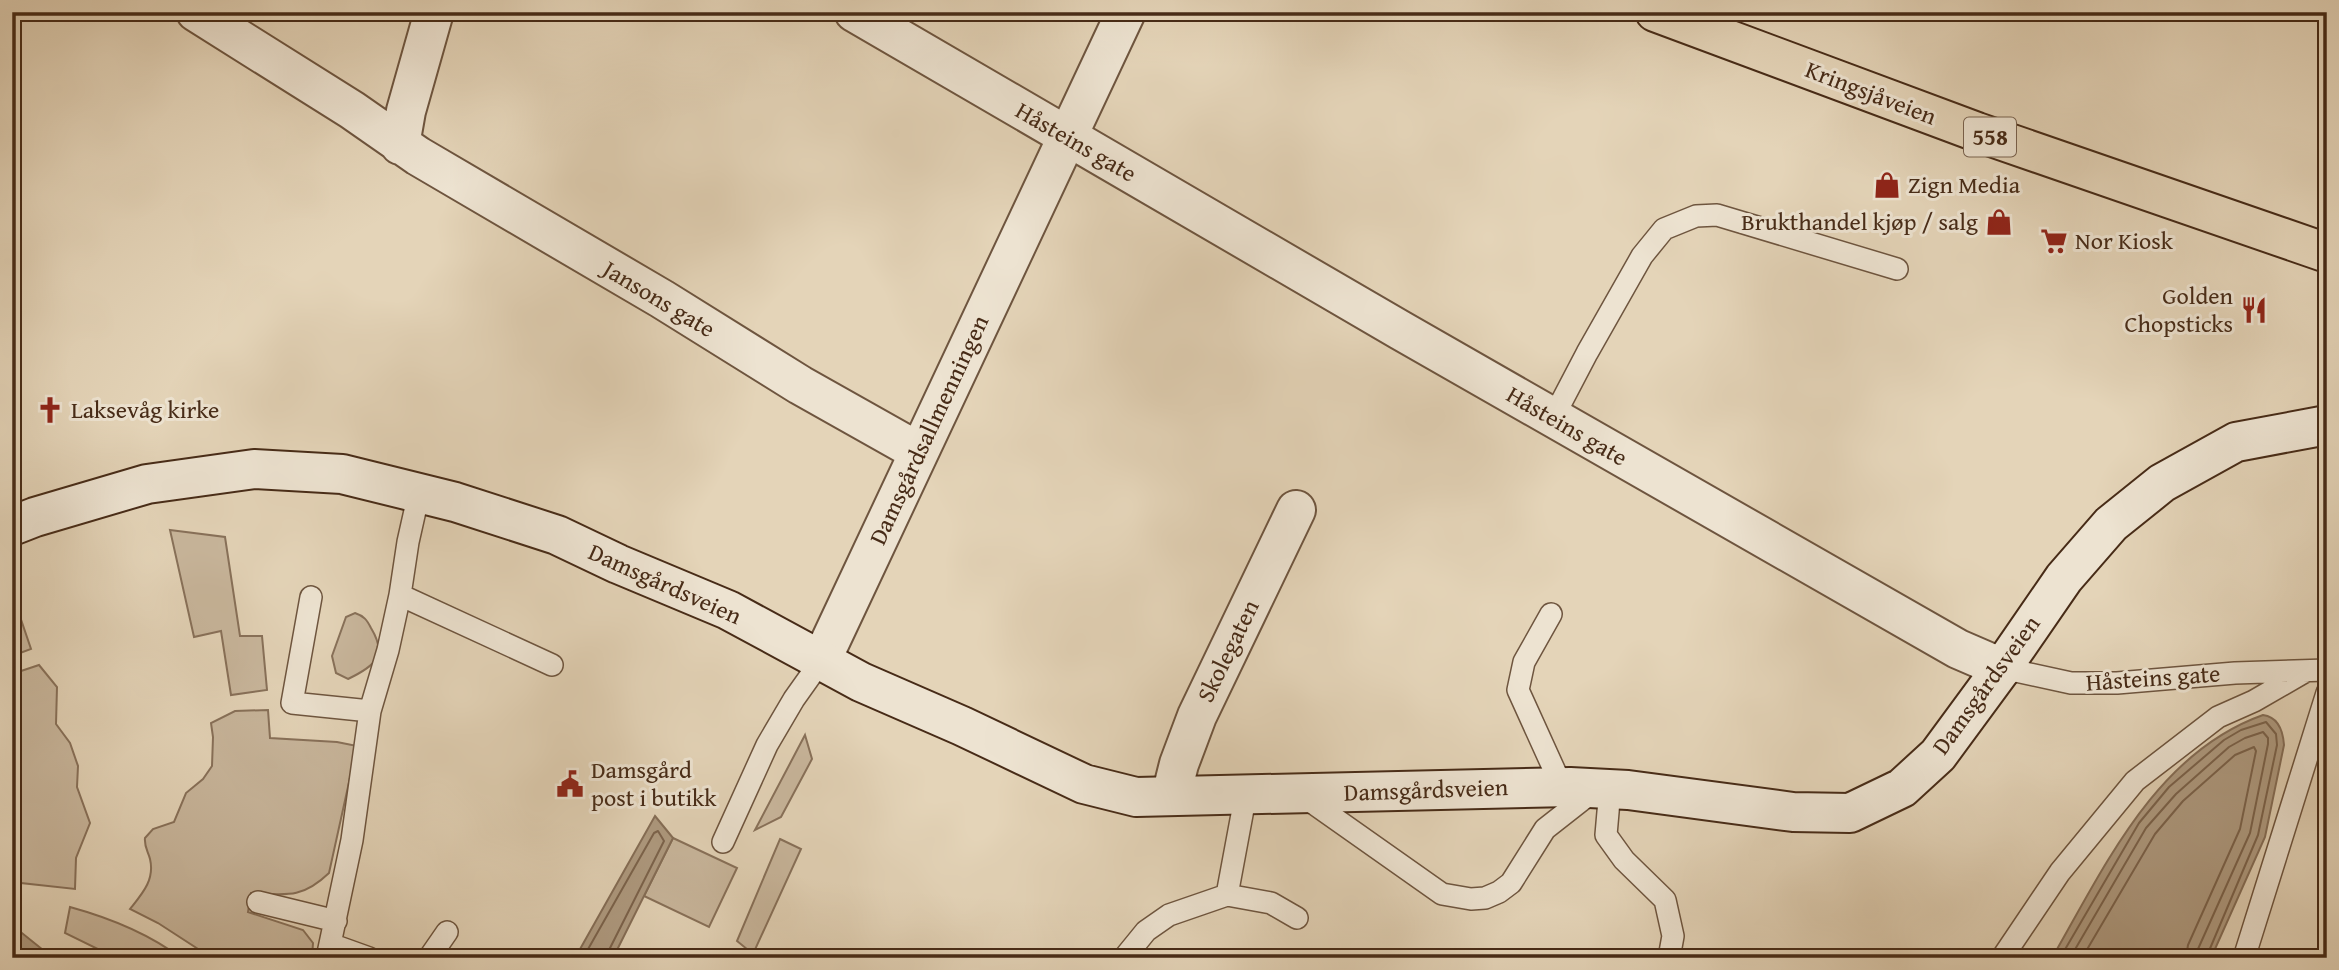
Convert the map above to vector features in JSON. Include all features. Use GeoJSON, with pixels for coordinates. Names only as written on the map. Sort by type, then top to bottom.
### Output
{"type":"FeatureCollection","features":[{"type":"Feature","properties":{"kind":"main road","name":"Kringsjåveien"},"geometry":{"type":"LineString","coordinates":[[1656,12],[1977,132],[2327,253]]}},
{"type":"Feature","properties":{"kind":"street","name":"Jansons gate"},"geometry":{"type":"LineString","coordinates":[[196,12],[352,110],[400,145],[505,209],[662,299],[811,392],[919,452]]}},
{"type":"Feature","properties":{"kind":"street"},"geometry":{"type":"LineString","coordinates":[[400,145],[406,111],[434,12]]}},
{"type":"Feature","properties":{"kind":"street","name":"Håsteins gate"},"geometry":{"type":"LineString","coordinates":[[854,12],[1553,418],[1958,649],[2002,668]]}},
{"type":"Feature","properties":{"kind":"street","name":"Damsgårdsallmenningen"},"geometry":{"type":"LineString","coordinates":[[821,661],[1126,12]]}},
{"type":"Feature","properties":{"kind":"street","name":"Damsgårdsveien"},"geometry":{"type":"LineString","coordinates":[[12,526],[46,513],[147,484],[254,469],[342,474],[455,502],[557,536],[618,565],[728,610],[861,682],[1084,784],[1136,797],[1589,788],[1793,812],[1850,813],[1902,788],[1938,755],[2064,578],[2111,524],[2162,482],[2236,442],[2327,425]]}},
{"type":"Feature","properties":{"kind":"street","name":"Skolegaten"},"geometry":{"type":"LineString","coordinates":[[1171,796],[1179,764],[1197,716],[1296,510]]}},
{"type":"Feature","properties":{"kind":"lane"},"geometry":{"type":"LineString","coordinates":[[1553,418],[1642,256],[1664,229],[1696,216],[1717,215],[1897,269]]}},
{"type":"Feature","properties":{"kind":"lane"},"geometry":{"type":"LineString","coordinates":[[369,958],[329,951],[352,840],[370,711],[401,595],[408,542],[419,493]]}},
{"type":"Feature","properties":{"kind":"lane"},"geometry":{"type":"LineString","coordinates":[[401,595],[552,665]]}},
{"type":"Feature","properties":{"kind":"lane"},"geometry":{"type":"LineString","coordinates":[[311,597],[292,703],[370,711]]}},
{"type":"Feature","properties":{"kind":"lane"},"geometry":{"type":"LineString","coordinates":[[1551,614],[1524,662],[1518,690],[1589,788],[1606,835],[1624,860],[1665,900],[1673,936],[1669,958]]}},
{"type":"Feature","properties":{"kind":"lane","name":"Damsgårdsallmenningen"},"geometry":{"type":"LineString","coordinates":[[723,842],[767,745],[794,699],[821,661]]}},
{"type":"Feature","properties":{"kind":"lane","name":"Håsteins gate"},"geometry":{"type":"LineString","coordinates":[[2002,668],[2071,683],[2117,683],[2235,673],[2316,671]]}},
{"type":"Feature","properties":{"kind":"lane"},"geometry":{"type":"LineString","coordinates":[[2003,958],[2060,872],[2135,781],[2218,717],[2316,671]]}},
{"type":"Feature","properties":{"kind":"lane"},"geometry":{"type":"LineString","coordinates":[[2244,958],[2327,693]]}},
{"type":"Feature","properties":{"kind":"lane","name":"Damsgårdsveien"},"geometry":{"type":"LineString","coordinates":[[1298,793],[1442,894],[1471,899],[1492,895],[1511,883],[1545,829],[1589,788]]}},
{"type":"Feature","properties":{"kind":"lane"},"geometry":{"type":"LineString","coordinates":[[1227,895],[1246,793]]}},
{"type":"Feature","properties":{"kind":"lane"},"geometry":{"type":"LineString","coordinates":[[1124,958],[1146,931],[1169,915],[1227,895],[1271,903],[1297,918]]}},
{"type":"Feature","properties":{"kind":"lane"},"geometry":{"type":"LineString","coordinates":[[258,902],[335,921]]}},
{"type":"Feature","properties":{"kind":"lane"},"geometry":{"type":"LineString","coordinates":[[429,958],[447,932]]}},
{"type":"Feature","properties":{"kind":"shaded area"},"geometry":{"type":"Polygon","coordinates":[[[170,530],[225,537],[240,636],[262,636],[267,690],[231,695],[221,631],[194,637],[170,530]]]}},
{"type":"Feature","properties":{"kind":"shaded area"},"geometry":{"type":"Polygon","coordinates":[[[12,593],[31,649],[12,656],[12,593]]]}},
{"type":"Feature","properties":{"kind":"shaded area"},"geometry":{"type":"Polygon","coordinates":[[[355,613],[370,625],[376,638],[378,653],[372,665],[348,679],[336,673],[332,656],[346,617],[355,613]]]}},
{"type":"Feature","properties":{"kind":"shaded area"},"geometry":{"type":"Polygon","coordinates":[[[39,665],[57,687],[56,724],[70,743],[78,766],[77,787],[90,823],[76,858],[75,889],[12,882],[12,674],[39,665]]]}},
{"type":"Feature","properties":{"kind":"shaded area"},"geometry":{"type":"Polygon","coordinates":[[[268,710],[270,738],[337,742],[357,746],[329,873],[302,891],[284,894],[251,893],[248,912],[303,930],[313,943],[312,958],[212,958],[158,923],[130,909],[151,874],[145,838],[153,829],[174,822],[186,793],[203,779],[212,766],[211,723],[235,711],[268,710]]]}},
{"type":"Feature","properties":{"kind":"shaded area"},"geometry":{"type":"Polygon","coordinates":[[[805,735],[812,759],[781,817],[755,830],[805,735]]]}},
{"type":"Feature","properties":{"kind":"shaded area"},"geometry":{"type":"Polygon","coordinates":[[[673,838],[737,868],[709,927],[644,896],[673,838]]]}},
{"type":"Feature","properties":{"kind":"shaded area"},"geometry":{"type":"Polygon","coordinates":[[[780,839],[801,849],[753,954],[737,941],[780,839]]]}},
{"type":"Feature","properties":{"kind":"shaded area"},"geometry":{"type":"Polygon","coordinates":[[[70,907],[128,927],[181,958],[116,958],[65,933],[70,907]]]}},
{"type":"Feature","properties":{"kind":"water"},"geometry":{"type":"Polygon","coordinates":[[[2263,715],[2279,726],[2284,745],[2265,837],[2211,958],[2052,958],[2114,851],[2163,784],[2192,756],[2225,733],[2263,715]]]}},
{"type":"Feature","properties":{"kind":"water"},"geometry":{"type":"Polygon","coordinates":[[[655,816],[673,838],[613,958],[575,958],[655,816]]]}},
{"type":"Feature","properties":{"kind":"water"},"geometry":{"type":"Polygon","coordinates":[[[12,927],[17,929],[53,958],[12,958],[12,927]]]}},
{"type":"Feature","properties":{"kind":"place","name":"Zign Media"},"geometry":{"type":"Point","coordinates":[1887,185]}},
{"type":"Feature","properties":{"kind":"place","name":"Brukthandel kjøp / salg"},"geometry":{"type":"Point","coordinates":[1999,222]}},
{"type":"Feature","properties":{"kind":"place","name":"Nor Kiosk"},"geometry":{"type":"Point","coordinates":[2054,241]}},
{"type":"Feature","properties":{"kind":"place","name":"Golden Chopsticks"},"geometry":{"type":"Point","coordinates":[2254,310]}},
{"type":"Feature","properties":{"kind":"place","name":"Laksevåg kirke"},"geometry":{"type":"Point","coordinates":[50,410]}},
{"type":"Feature","properties":{"kind":"place","name":"Damsgård post i butikk"},"geometry":{"type":"Point","coordinates":[570,784]}}]}
